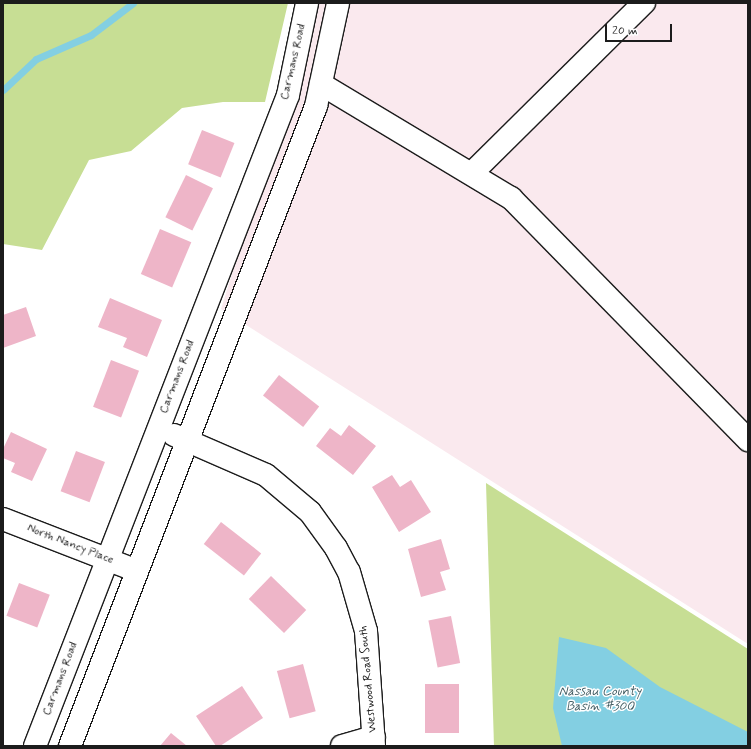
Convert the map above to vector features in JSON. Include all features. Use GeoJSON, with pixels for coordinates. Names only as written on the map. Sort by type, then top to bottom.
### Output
{"type":"FeatureCollection","features":[{"type":"Feature","properties":{"kind":"street","name":"Carmans Road"},"geometry":{"type":"LineString","coordinates":[[35,746],[288,95],[307,3]]}},
{"type":"Feature","properties":{"kind":"street"},"geometry":{"type":"LineString","coordinates":[[70,746],[316,106],[338,3]]}},
{"type":"Feature","properties":{"kind":"street"},"geometry":{"type":"LineString","coordinates":[[472,173],[644,3]]}},
{"type":"Feature","properties":{"kind":"street"},"geometry":{"type":"LineString","coordinates":[[321,84],[472,173],[511,198],[748,440]]}},
{"type":"Feature","properties":{"kind":"street","name":"Westwood Road South"},"geometry":{"type":"LineString","coordinates":[[159,428],[266,475],[310,512],[336,548],[349,572],[366,631],[374,742]]}},
{"type":"Feature","properties":{"kind":"street","name":"North Nancy Place"},"geometry":{"type":"LineString","coordinates":[[3,519],[137,571]]}},
{"type":"Feature","properties":{"kind":"street"},"geometry":{"type":"LineString","coordinates":[[342,746],[374,742]]}},
{"type":"Feature","properties":{"kind":"shaded area"},"geometry":{"type":"Polygon","coordinates":[[[317,3],[748,3],[748,644],[221,309],[317,3]]]}},
{"type":"Feature","properties":{"kind":"green space"},"geometry":{"type":"Polygon","coordinates":[[[3,3],[288,3],[265,102],[223,102],[182,108],[131,151],[89,160],[42,250],[3,244],[3,3]]]}},
{"type":"Feature","properties":{"kind":"green space"},"geometry":{"type":"Polygon","coordinates":[[[486,483],[748,649],[748,746],[494,746],[486,483]]]}},
{"type":"Feature","properties":{"kind":"water","name":"Nassau County Basin #300"},"geometry":{"type":"Polygon","coordinates":[[[559,637],[606,648],[660,687],[748,732],[748,746],[562,746],[553,708],[559,637]]]}},
{"type":"Feature","properties":{"kind":"building"},"geometry":{"type":"Polygon","coordinates":[[[202,130],[234,143],[221,177],[188,164],[202,130]]]}},
{"type":"Feature","properties":{"kind":"building"},"geometry":{"type":"Polygon","coordinates":[[[186,175],[213,188],[192,230],[165,217],[186,175]]]}},
{"type":"Feature","properties":{"kind":"building"},"geometry":{"type":"Polygon","coordinates":[[[160,229],[191,242],[172,287],[141,274],[160,229]]]}},
{"type":"Feature","properties":{"kind":"building"},"geometry":{"type":"Polygon","coordinates":[[[110,298],[162,320],[147,357],[123,347],[127,338],[98,327],[110,298]]]}},
{"type":"Feature","properties":{"kind":"building"},"geometry":{"type":"Polygon","coordinates":[[[26,307],[36,336],[3,348],[3,315],[26,307]]]}},
{"type":"Feature","properties":{"kind":"building"},"geometry":{"type":"Polygon","coordinates":[[[111,360],[139,371],[121,417],[93,407],[111,360]]]}},
{"type":"Feature","properties":{"kind":"building"},"geometry":{"type":"Polygon","coordinates":[[[279,375],[319,406],[303,427],[263,395],[279,375]]]}},
{"type":"Feature","properties":{"kind":"building"},"geometry":{"type":"Polygon","coordinates":[[[349,425],[376,446],[353,475],[316,446],[330,428],[341,436],[349,425]]]}},
{"type":"Feature","properties":{"kind":"building"},"geometry":{"type":"Polygon","coordinates":[[[11,432],[47,449],[32,481],[11,472],[15,463],[3,458],[3,449],[11,432]]]}},
{"type":"Feature","properties":{"kind":"building"},"geometry":{"type":"Polygon","coordinates":[[[76,451],[105,462],[90,502],[61,491],[76,451]]]}},
{"type":"Feature","properties":{"kind":"building"},"geometry":{"type":"Polygon","coordinates":[[[392,475],[400,487],[411,480],[431,512],[399,532],[372,487],[392,475]]]}},
{"type":"Feature","properties":{"kind":"building"},"geometry":{"type":"Polygon","coordinates":[[[221,522],[261,553],[244,575],[204,544],[221,522]]]}},
{"type":"Feature","properties":{"kind":"building"},"geometry":{"type":"Polygon","coordinates":[[[441,539],[450,569],[440,572],[446,590],[421,597],[408,549],[441,539]]]}},
{"type":"Feature","properties":{"kind":"building"},"geometry":{"type":"Polygon","coordinates":[[[271,576],[306,610],[284,633],[249,599],[271,576]]]}},
{"type":"Feature","properties":{"kind":"building"},"geometry":{"type":"Polygon","coordinates":[[[19,583],[50,595],[37,628],[6,616],[19,583]]]}},
{"type":"Feature","properties":{"kind":"building"},"geometry":{"type":"Polygon","coordinates":[[[451,616],[460,663],[438,668],[428,620],[451,616]]]}},
{"type":"Feature","properties":{"kind":"building"},"geometry":{"type":"Polygon","coordinates":[[[303,664],[316,711],[290,718],[277,671],[303,664]]]}},
{"type":"Feature","properties":{"kind":"building"},"geometry":{"type":"Polygon","coordinates":[[[425,684],[459,684],[459,733],[425,733],[425,684]]]}},
{"type":"Feature","properties":{"kind":"building"},"geometry":{"type":"Polygon","coordinates":[[[242,686],[263,718],[220,746],[216,746],[196,716],[242,686]]]}},
{"type":"Feature","properties":{"kind":"building"},"geometry":{"type":"Polygon","coordinates":[[[171,733],[187,746],[160,746],[171,733]]]}},
{"type":"Feature","properties":{"kind":"waterway"},"geometry":{"type":"LineString","coordinates":[[3,90],[36,59],[91,35],[133,3]]}}]}
